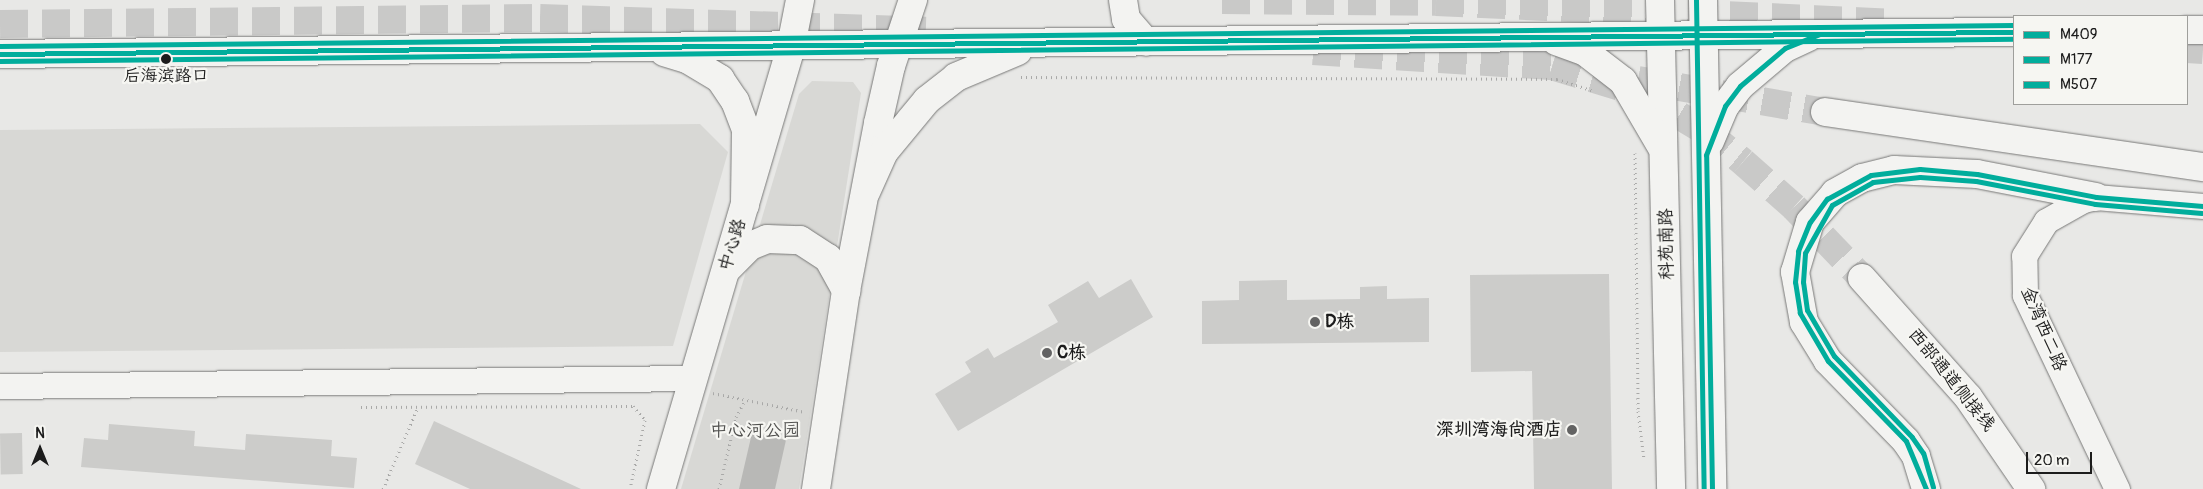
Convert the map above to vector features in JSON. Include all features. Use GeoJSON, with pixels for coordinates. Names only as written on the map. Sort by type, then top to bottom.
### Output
{"type":"FeatureCollection","features":[{"type":"Feature","properties":{"kind":"main road","name":"中心路"},"geometry":{"type":"LineString","coordinates":[[662,489],[791,46],[800,0]]}},
{"type":"Feature","properties":{"kind":"main road"},"geometry":{"type":"LineString","coordinates":[[816,489],[829,417],[846,291],[897,45],[913,0]]}},
{"type":"Feature","properties":{"kind":"main road"},"geometry":{"type":"LineString","coordinates":[[1123,0],[1126,19],[1146,42]]}},
{"type":"Feature","properties":{"kind":"main road","name":"科苑南路"},"geometry":{"type":"LineString","coordinates":[[1660,0],[1665,155],[1671,489]]}},
{"type":"Feature","properties":{"kind":"main road"},"geometry":{"type":"LineString","coordinates":[[1703,0],[1712,489]]}},
{"type":"Feature","properties":{"kind":"main road"},"geometry":{"type":"LineString","coordinates":[[2188,30],[2203,30]]}},
{"type":"Feature","properties":{"kind":"main road"},"geometry":{"type":"LineString","coordinates":[[0,54],[2013,32]]}},
{"type":"Feature","properties":{"kind":"main road"},"geometry":{"type":"LineString","coordinates":[[1706,155],[1725,106],[1740,86],[1785,48],[1816,34]]}},
{"type":"Feature","properties":{"kind":"main road"},"geometry":{"type":"LineString","coordinates":[[1548,38],[1584,51],[1623,81],[1651,123],[1665,155]]}},
{"type":"Feature","properties":{"kind":"main road"},"geometry":{"type":"LineString","coordinates":[[866,192],[884,152],[927,100],[956,77],[995,58],[1043,43]]}},
{"type":"Feature","properties":{"kind":"main road"},"geometry":{"type":"LineString","coordinates":[[646,46],[687,59],[720,79],[735,100],[746,130],[745,205]]}},
{"type":"Feature","properties":{"kind":"main road"},"geometry":{"type":"LineString","coordinates":[[1825,112],[2203,167]]}},
{"type":"Feature","properties":{"kind":"main road"},"geometry":{"type":"LineString","coordinates":[[1926,489],[1916,456],[1828,361],[1804,322],[1795,272],[1801,241],[1815,213],[1852,182],[1894,170],[1970,174],[2096,197]]}},
{"type":"Feature","properties":{"kind":"main road"},"geometry":{"type":"LineString","coordinates":[[725,271],[750,246],[784,237],[814,246],[828,258],[846,291]]}},
{"type":"Feature","properties":{"kind":"main road"},"geometry":{"type":"LineString","coordinates":[[1667,278],[1708,279]]}},
{"type":"Feature","properties":{"kind":"main road","name":"西部通道侧接线"},"geometry":{"type":"LineString","coordinates":[[1862,278],[1968,397],[2031,489]]}},
{"type":"Feature","properties":{"kind":"street"},"geometry":{"type":"LineString","coordinates":[[2096,197],[2203,206]]}},
{"type":"Feature","properties":{"kind":"street","name":"金湾西二路"},"geometry":{"type":"LineString","coordinates":[[2096,197],[2071,204],[2039,228],[2028,246],[2022,275],[2028,302],[2117,489]]}},
{"type":"Feature","properties":{"kind":"street"},"geometry":{"type":"LineString","coordinates":[[0,386],[692,383]]}},
{"type":"Feature","properties":{"kind":"street"},"geometry":{"type":"LineString","coordinates":[[1916,456],[1936,489]]}},
{"type":"Feature","properties":{"kind":"path"},"geometry":{"type":"LineString","coordinates":[[1015,77],[1558,79],[1600,95]]}},
{"type":"Feature","properties":{"kind":"path"},"geometry":{"type":"LineString","coordinates":[[1635,143],[1638,411],[1645,467]]}},
{"type":"Feature","properties":{"kind":"path"},"geometry":{"type":"LineString","coordinates":[[692,383],[745,400],[829,417]]}},
{"type":"Feature","properties":{"kind":"path"},"geometry":{"type":"LineString","coordinates":[[719,489],[736,417],[745,400]]}},
{"type":"Feature","properties":{"kind":"path"},"geometry":{"type":"LineString","coordinates":[[358,408],[633,406],[645,420],[630,489]]}},
{"type":"Feature","properties":{"kind":"path"},"geometry":{"type":"LineString","coordinates":[[383,489],[418,407]]}},
{"type":"Feature","properties":{"kind":"shaded area","name":"中心河公园"},"geometry":{"type":"Polygon","coordinates":[[[812,81],[853,82],[861,93],[799,489],[681,489],[799,94],[812,81]]]}},
{"type":"Feature","properties":{"kind":"shaded area"},"geometry":{"type":"Polygon","coordinates":[[[700,124],[728,152],[673,346],[0,352],[0,130],[700,124]]]}},
{"type":"Feature","properties":{"kind":"shaded area"},"geometry":{"type":"Polygon","coordinates":[[[752,433],[786,440],[775,489],[739,489],[752,433]]]}},
{"type":"Feature","properties":{"kind":"building","name":"深圳湾海尚酒店"},"geometry":{"type":"Polygon","coordinates":[[[1609,274],[1612,489],[1534,489],[1532,371],[1471,372],[1470,275],[1609,274]]]}},
{"type":"Feature","properties":{"kind":"building","name":"C栋"},"geometry":{"type":"Polygon","coordinates":[[[1131,279],[1153,317],[958,431],[935,394],[971,372],[965,362],[988,348],[994,358],[1058,322],[1048,305],[1088,281],[1099,298],[1131,279]]]}},
{"type":"Feature","properties":{"kind":"building","name":"D栋"},"geometry":{"type":"Polygon","coordinates":[[[1287,280],[1287,300],[1360,299],[1360,287],[1387,286],[1387,299],[1429,298],[1429,342],[1202,344],[1202,301],[1239,300],[1239,281],[1287,280]]]}},
{"type":"Feature","properties":{"kind":"building"},"geometry":{"type":"Polygon","coordinates":[[[434,421],[581,489],[470,489],[415,464],[434,421]]]}},
{"type":"Feature","properties":{"kind":"building"},"geometry":{"type":"Polygon","coordinates":[[[109,424],[195,431],[194,446],[245,450],[246,434],[332,440],[331,456],[357,458],[354,488],[81,467],[84,438],[108,440],[109,424]]]}},
{"type":"Feature","properties":{"kind":"building"},"geometry":{"type":"Polygon","coordinates":[[[0,433],[22,433],[23,474],[1,474],[0,433]]]}},
{"type":"Feature","properties":{"kind":"tunnel"},"geometry":{"type":"LineString","coordinates":[[1222,0],[1436,2],[1891,23]]}},
{"type":"Feature","properties":{"kind":"tunnel"},"geometry":{"type":"LineString","coordinates":[[0,24],[540,18],[926,31]]}},
{"type":"Feature","properties":{"kind":"tunnel"},"geometry":{"type":"LineString","coordinates":[[2188,49],[2203,50]]}},
{"type":"Feature","properties":{"kind":"tunnel"},"geometry":{"type":"LineString","coordinates":[[1313,51],[1552,66],[1643,94],[1705,131],[1743,162],[1794,207],[1862,278]]}},
{"type":"Feature","properties":{"kind":"tunnel"},"geometry":{"type":"LineString","coordinates":[[1638,80],[1825,112]]}},
{"type":"Feature","properties":{"kind":"transit line","name":"M177"},"geometry":{"type":"LineString","coordinates":[[1696,0],[1704,489]]}},
{"type":"Feature","properties":{"kind":"transit line","name":"M507"},"geometry":{"type":"LineString","coordinates":[[0,46],[2013,25]]}},
{"type":"Feature","properties":{"kind":"transit line","name":"M409"},"geometry":{"type":"LineString","coordinates":[[0,54],[2013,32]]}},
{"type":"Feature","properties":{"kind":"transit line","name":"M409"},"geometry":{"type":"LineString","coordinates":[[1712,489],[1706,155],[1725,106],[1740,86],[1785,48],[1819,34]]}},
{"type":"Feature","properties":{"kind":"transit line","name":"M177"},"geometry":{"type":"LineString","coordinates":[[0,61],[2013,39]]}},
{"type":"Feature","properties":{"kind":"transit line","name":"M409"},"geometry":{"type":"LineString","coordinates":[[1926,489],[1906,441],[1828,361],[1800,313],[1795,282],[1798,251],[1810,222],[1827,199],[1871,175],[1920,169],[1977,174],[2096,197],[2203,206]]}},
{"type":"Feature","properties":{"kind":"transit line","name":"M177"},"geometry":{"type":"LineString","coordinates":[[1933,487],[1923,453],[1912,437],[1834,356],[1807,310],[1803,282],[1805,253],[1832,205],[1873,182],[1920,177],[1976,181],[2095,204],[2202,213]]}},
{"type":"Feature","properties":{"kind":"place","name":"后海滨路口"},"geometry":{"type":"Point","coordinates":[166,59]}},
{"type":"Feature","properties":{"kind":"place","name":"D栋"},"geometry":{"type":"Point","coordinates":[1315,322]}},
{"type":"Feature","properties":{"kind":"place","name":"C栋"},"geometry":{"type":"Point","coordinates":[1047,353]}},
{"type":"Feature","properties":{"kind":"place","name":"深圳湾海尚酒店"},"geometry":{"type":"Point","coordinates":[1572,430]}}]}
